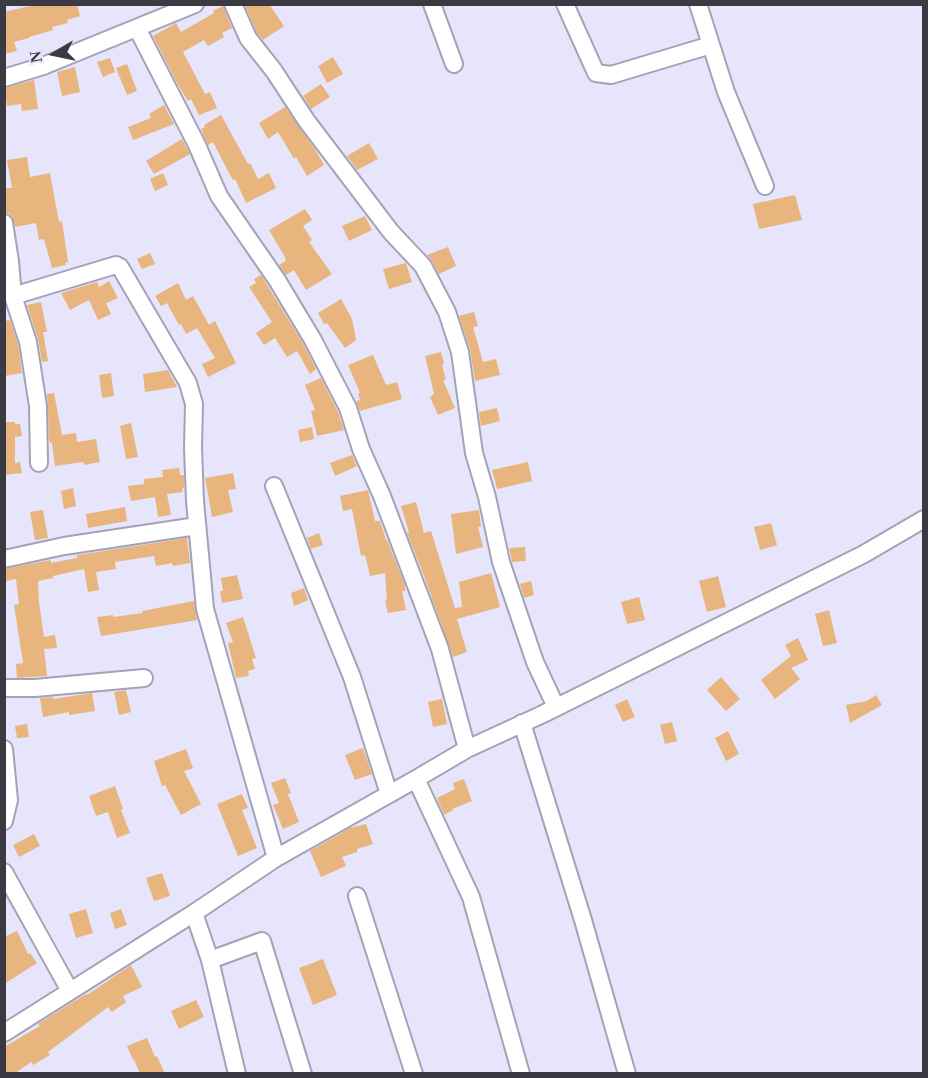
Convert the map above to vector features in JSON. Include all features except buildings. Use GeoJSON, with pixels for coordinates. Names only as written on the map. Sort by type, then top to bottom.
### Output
{"type":"FeatureCollection","features":[{"type":"Feature","properties":{"kind":"street"},"geometry":{"type":"LineString","coordinates":[[4,78],[43,66],[195,4]]}},
{"type":"Feature","properties":{"kind":"street"},"geometry":{"type":"LineString","coordinates":[[233,4],[248,38],[274,71],[306,120],[391,232],[423,266],[447,312],[460,352],[474,453],[487,497],[501,562],[535,662],[556,707]]}},
{"type":"Feature","properties":{"kind":"street"},"geometry":{"type":"LineString","coordinates":[[432,4],[454,64]]}},
{"type":"Feature","properties":{"kind":"street"},"geometry":{"type":"LineString","coordinates":[[565,4],[596,73],[611,75],[711,45]]}},
{"type":"Feature","properties":{"kind":"street"},"geometry":{"type":"LineString","coordinates":[[698,4],[726,92],[765,186]]}},
{"type":"Feature","properties":{"kind":"street"},"geometry":{"type":"LineString","coordinates":[[136,28],[196,145],[219,196],[283,290],[313,340],[348,408],[361,449],[382,495],[440,649],[467,748]]}},
{"type":"Feature","properties":{"kind":"street"},"geometry":{"type":"LineString","coordinates":[[4,223],[13,296],[28,342],[38,406],[39,463]]}},
{"type":"Feature","properties":{"kind":"street"},"geometry":{"type":"LineString","coordinates":[[13,296],[116,265],[120,267],[188,383],[194,404],[193,448],[197,526],[205,609],[276,858]]}},
{"type":"Feature","properties":{"kind":"street"},"geometry":{"type":"LineString","coordinates":[[274,486],[352,677],[388,794]]}},
{"type":"Feature","properties":{"kind":"street"},"geometry":{"type":"LineString","coordinates":[[4,1033],[276,858],[467,748],[556,707],[864,554],[924,519]]}},
{"type":"Feature","properties":{"kind":"street"},"geometry":{"type":"LineString","coordinates":[[4,559],[64,546],[197,526]]}},
{"type":"Feature","properties":{"kind":"street"},"geometry":{"type":"LineString","coordinates":[[4,688],[35,688],[144,678]]}},
{"type":"Feature","properties":{"kind":"street"},"geometry":{"type":"LineString","coordinates":[[522,723],[583,920],[627,1074]]}},
{"type":"Feature","properties":{"kind":"street"},"geometry":{"type":"LineString","coordinates":[[4,749],[9,800],[4,821]]}},
{"type":"Feature","properties":{"kind":"street"},"geometry":{"type":"LineString","coordinates":[[416,779],[471,897],[521,1074]]}},
{"type":"Feature","properties":{"kind":"street"},"geometry":{"type":"LineString","coordinates":[[4,872],[70,991]]}},
{"type":"Feature","properties":{"kind":"street"},"geometry":{"type":"LineString","coordinates":[[357,896],[414,1074]]}},
{"type":"Feature","properties":{"kind":"street"},"geometry":{"type":"LineString","coordinates":[[194,912],[210,960],[237,1074]]}},
{"type":"Feature","properties":{"kind":"street"},"geometry":{"type":"LineString","coordinates":[[210,960],[262,941],[303,1074]]}}]}
